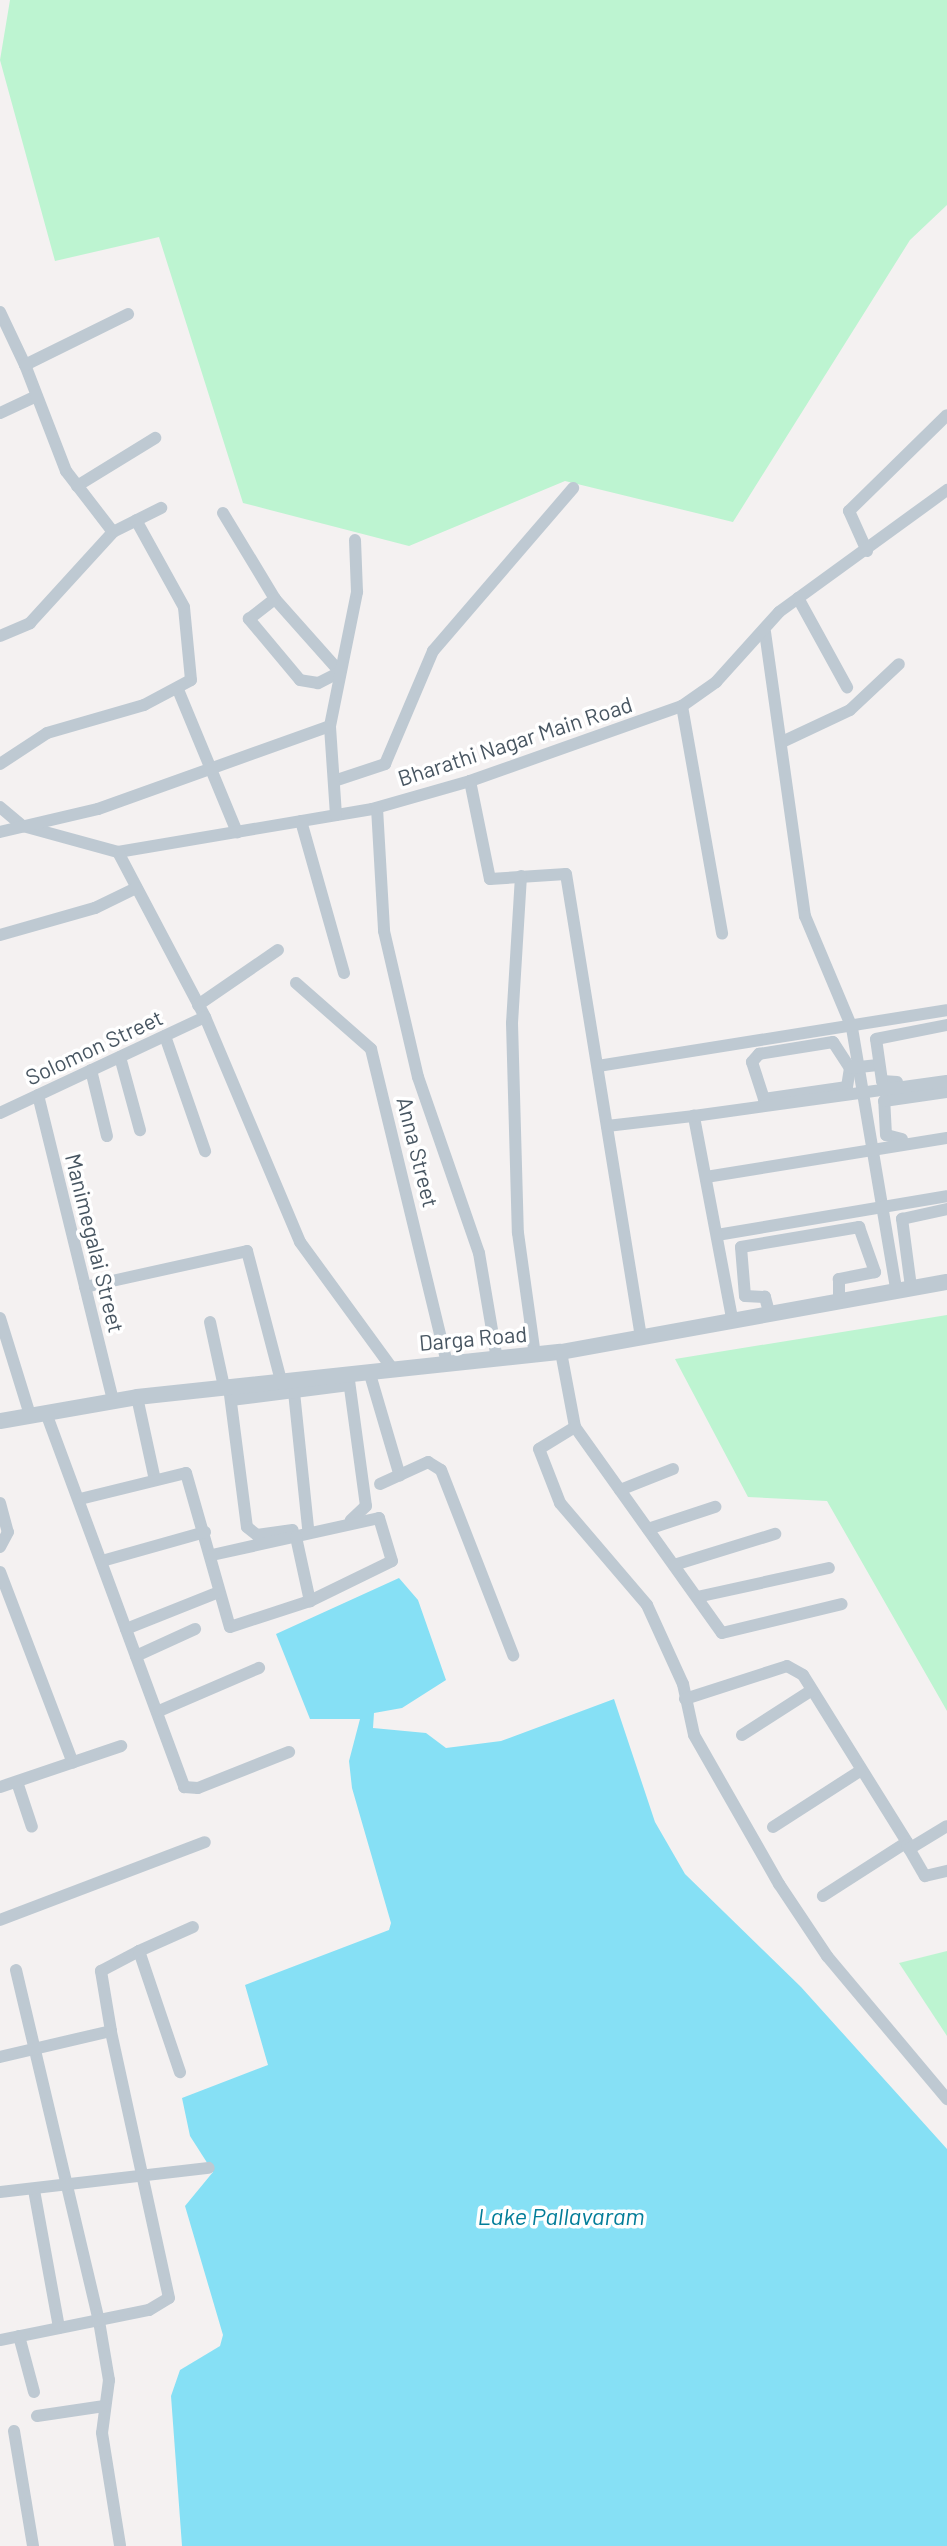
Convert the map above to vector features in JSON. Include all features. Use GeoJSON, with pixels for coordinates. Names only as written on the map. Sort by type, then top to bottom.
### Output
{"type":"FeatureCollection","features":[{"type":"Feature","properties":{"kind":"street"},"geometry":{"type":"LineString","coordinates":[[0,312],[25,365],[32,398],[77,486],[113,532]]}},
{"type":"Feature","properties":{"kind":"street"},"geometry":{"type":"LineString","coordinates":[[25,365],[128,314]]}},
{"type":"Feature","properties":{"kind":"street"},"geometry":{"type":"LineString","coordinates":[[0,413],[32,398]]}},
{"type":"Feature","properties":{"kind":"street"},"geometry":{"type":"LineString","coordinates":[[867,551],[849,511],[947,415]]}},
{"type":"Feature","properties":{"kind":"street"},"geometry":{"type":"LineString","coordinates":[[77,486],[155,438]]}},
{"type":"Feature","properties":{"kind":"street"},"geometry":{"type":"LineString","coordinates":[[334,781],[385,764],[433,651],[573,488]]}},
{"type":"Feature","properties":{"kind":"street","name":"Bharathi Nagar Main Road"},"geometry":{"type":"LineString","coordinates":[[23,826],[118,852],[377,808],[470,781],[682,706],[798,598],[947,491]]}},
{"type":"Feature","properties":{"kind":"street"},"geometry":{"type":"LineString","coordinates":[[0,636],[30,623],[113,532],[161,508]]}},
{"type":"Feature","properties":{"kind":"street"},"geometry":{"type":"LineString","coordinates":[[223,513],[275,599],[340,672]]}},
{"type":"Feature","properties":{"kind":"street"},"geometry":{"type":"LineString","coordinates":[[0,764],[47,733],[179,692],[193,666],[184,607],[136,520]]}},
{"type":"Feature","properties":{"kind":"street"},"geometry":{"type":"LineString","coordinates":[[336,815],[330,726],[357,592],[355,540]]}},
{"type":"Feature","properties":{"kind":"street"},"geometry":{"type":"LineString","coordinates":[[798,598],[847,687]]}},
{"type":"Feature","properties":{"kind":"street"},"geometry":{"type":"LineString","coordinates":[[275,599],[249,619],[300,680],[318,683],[340,672]]}},
{"type":"Feature","properties":{"kind":"street"},"geometry":{"type":"LineString","coordinates":[[765,632],[805,916],[852,1028],[854,1068],[862,1094],[882,1207],[903,1288]]}},
{"type":"Feature","properties":{"kind":"street"},"geometry":{"type":"LineString","coordinates":[[782,742],[850,710],[899,664]]}},
{"type":"Feature","properties":{"kind":"street"},"geometry":{"type":"LineString","coordinates":[[179,692],[237,832]]}},
{"type":"Feature","properties":{"kind":"street"},"geometry":{"type":"LineString","coordinates":[[682,706],[722,934]]}},
{"type":"Feature","properties":{"kind":"street"},"geometry":{"type":"LineString","coordinates":[[0,832],[98,809],[330,726]]}},
{"type":"Feature","properties":{"kind":"street"},"geometry":{"type":"LineString","coordinates":[[470,781],[490,879],[566,874],[641,1336]]}},
{"type":"Feature","properties":{"kind":"street"},"geometry":{"type":"LineString","coordinates":[[0,807],[23,826]]}},
{"type":"Feature","properties":{"kind":"street"},"geometry":{"type":"LineString","coordinates":[[377,808],[384,931],[418,1077],[479,1253],[497,1359]]}},
{"type":"Feature","properties":{"kind":"street"},"geometry":{"type":"LineString","coordinates":[[301,821],[344,973]]}},
{"type":"Feature","properties":{"kind":"street"},"geometry":{"type":"LineString","coordinates":[[118,852],[205,1017],[300,1242],[392,1368]]}},
{"type":"Feature","properties":{"kind":"street"},"geometry":{"type":"LineString","coordinates":[[521,876],[512,1023],[518,1233],[535,1355]]}},
{"type":"Feature","properties":{"kind":"street"},"geometry":{"type":"LineString","coordinates":[[0,935],[95,908],[136,888]]}},
{"type":"Feature","properties":{"kind":"street"},"geometry":{"type":"LineString","coordinates":[[198,1005],[278,950]]}},
{"type":"Feature","properties":{"kind":"street","name":"Anna Street"},"geometry":{"type":"LineString","coordinates":[[296,983],[371,1049],[447,1363]]}},
{"type":"Feature","properties":{"kind":"street"},"geometry":{"type":"LineString","coordinates":[[598,1066],[852,1028],[947,1010]]}},
{"type":"Feature","properties":{"kind":"street","name":"Solomon Street"},"geometry":{"type":"LineString","coordinates":[[0,1113],[205,1017]]}},
{"type":"Feature","properties":{"kind":"street"},"geometry":{"type":"LineString","coordinates":[[947,1025],[879,1036],[878,1065],[886,1084],[947,1078]]}},
{"type":"Feature","properties":{"kind":"street"},"geometry":{"type":"LineString","coordinates":[[165,1036],[205,1151]]}},
{"type":"Feature","properties":{"kind":"street"},"geometry":{"type":"LineString","coordinates":[[833,1042],[854,1068],[847,1087],[764,1099],[752,1062],[759,1054],[833,1042]]}},
{"type":"Feature","properties":{"kind":"street"},"geometry":{"type":"LineString","coordinates":[[120,1057],[140,1130]]}},
{"type":"Feature","properties":{"kind":"street"},"geometry":{"type":"LineString","coordinates":[[854,1068],[878,1065]]}},
{"type":"Feature","properties":{"kind":"street"},"geometry":{"type":"LineString","coordinates":[[91,1070],[107,1136]]}},
{"type":"Feature","properties":{"kind":"street"},"geometry":{"type":"LineString","coordinates":[[607,1126],[862,1094],[947,1078]]}},
{"type":"Feature","properties":{"kind":"street"},"geometry":{"type":"LineString","coordinates":[[947,1092],[888,1100],[883,1124],[891,1141],[947,1136]]}},
{"type":"Feature","properties":{"kind":"street","name":"Manimegalai Street"},"geometry":{"type":"LineString","coordinates":[[38,1095],[113,1401]]}},
{"type":"Feature","properties":{"kind":"street"},"geometry":{"type":"LineString","coordinates":[[694,1116],[732,1318]]}},
{"type":"Feature","properties":{"kind":"street"},"geometry":{"type":"LineString","coordinates":[[868,1126],[883,1124]]}},
{"type":"Feature","properties":{"kind":"street"},"geometry":{"type":"LineString","coordinates":[[706,1177],[947,1136]]}},
{"type":"Feature","properties":{"kind":"street"},"geometry":{"type":"LineString","coordinates":[[717,1235],[947,1196]]}},
{"type":"Feature","properties":{"kind":"street"},"geometry":{"type":"LineString","coordinates":[[903,1288],[902,1219],[947,1209]]}},
{"type":"Feature","properties":{"kind":"street"},"geometry":{"type":"LineString","coordinates":[[769,1312],[765,1297],[745,1296],[741,1247],[859,1227],[875,1272],[839,1279],[839,1299]]}},
{"type":"Feature","properties":{"kind":"street"},"geometry":{"type":"LineString","coordinates":[[85,1287],[247,1251],[288,1386],[308,1528]]}},
{"type":"Feature","properties":{"kind":"street","name":"Darga Road"},"geometry":{"type":"LineString","coordinates":[[0,1421],[137,1397],[288,1386],[348,1379],[369,1371],[392,1368],[561,1352],[732,1318],[947,1282]]}},
{"type":"Feature","properties":{"kind":"street"},"geometry":{"type":"LineString","coordinates":[[0,1318],[38,1414],[80,1499],[136,1656],[191,1790],[289,1752]]}},
{"type":"Feature","properties":{"kind":"street"},"geometry":{"type":"LineString","coordinates":[[210,1322],[228,1391],[247,1527],[257,1535],[356,1519],[366,1506],[348,1379]]}},
{"type":"Feature","properties":{"kind":"street"},"geometry":{"type":"LineString","coordinates":[[561,1352],[575,1427],[722,1633],[842,1604]]}},
{"type":"Feature","properties":{"kind":"street"},"geometry":{"type":"LineString","coordinates":[[369,1371],[400,1476]]}},
{"type":"Feature","properties":{"kind":"street"},"geometry":{"type":"LineString","coordinates":[[137,1397],[155,1480]]}},
{"type":"Feature","properties":{"kind":"street"},"geometry":{"type":"LineString","coordinates":[[575,1427],[543,1444],[540,1457],[560,1503],[647,1605],[685,1699],[694,1735],[788,1897],[827,1956],[947,2099]]}},
{"type":"Feature","properties":{"kind":"street"},"geometry":{"type":"LineString","coordinates":[[380,1484],[428,1462],[441,1470],[513,1655]]}},
{"type":"Feature","properties":{"kind":"street"},"geometry":{"type":"LineString","coordinates":[[620,1490],[673,1469]]}},
{"type":"Feature","properties":{"kind":"street"},"geometry":{"type":"LineString","coordinates":[[80,1499],[186,1473],[212,1555],[230,1627],[310,1601],[392,1561],[379,1518],[212,1555]]}},
{"type":"Feature","properties":{"kind":"street"},"geometry":{"type":"LineString","coordinates":[[0,1503],[8,1532],[0,1547]]}},
{"type":"Feature","properties":{"kind":"street"},"geometry":{"type":"LineString","coordinates":[[648,1529],[715,1507]]}},
{"type":"Feature","properties":{"kind":"street"},"geometry":{"type":"LineString","coordinates":[[102,1561],[205,1532]]}},
{"type":"Feature","properties":{"kind":"street"},"geometry":{"type":"LineString","coordinates":[[674,1565],[775,1534]]}},
{"type":"Feature","properties":{"kind":"street"},"geometry":{"type":"LineString","coordinates":[[296,1537],[310,1601]]}},
{"type":"Feature","properties":{"kind":"street"},"geometry":{"type":"LineString","coordinates":[[697,1597],[829,1568]]}},
{"type":"Feature","properties":{"kind":"street"},"geometry":{"type":"LineString","coordinates":[[0,1572],[73,1763]]}},
{"type":"Feature","properties":{"kind":"street"},"geometry":{"type":"LineString","coordinates":[[126,1629],[219,1592]]}},
{"type":"Feature","properties":{"kind":"street"},"geometry":{"type":"LineString","coordinates":[[136,1656],[195,1629]]}},
{"type":"Feature","properties":{"kind":"street"},"geometry":{"type":"LineString","coordinates":[[685,1699],[787,1666],[812,1690],[925,1876],[947,1871]]}},
{"type":"Feature","properties":{"kind":"street"},"geometry":{"type":"LineString","coordinates":[[159,1711],[259,1668]]}},
{"type":"Feature","properties":{"kind":"street"},"geometry":{"type":"LineString","coordinates":[[742,1735],[812,1690]]}},
{"type":"Feature","properties":{"kind":"street"},"geometry":{"type":"LineString","coordinates":[[0,1787],[121,1746]]}},
{"type":"Feature","properties":{"kind":"street"},"geometry":{"type":"LineString","coordinates":[[773,1827],[860,1771]]}},
{"type":"Feature","properties":{"kind":"street"},"geometry":{"type":"LineString","coordinates":[[17,1782],[32,1827]]}},
{"type":"Feature","properties":{"kind":"street"},"geometry":{"type":"LineString","coordinates":[[823,1896],[947,1826]]}},
{"type":"Feature","properties":{"kind":"street"},"geometry":{"type":"LineString","coordinates":[[0,1920],[205,1842]]}},
{"type":"Feature","properties":{"kind":"street"},"geometry":{"type":"LineString","coordinates":[[0,2340],[99,2321],[169,2298],[145,2175],[111,2031],[101,1971],[193,1927]]}},
{"type":"Feature","properties":{"kind":"street"},"geometry":{"type":"LineString","coordinates":[[139,1951],[180,2072]]}},
{"type":"Feature","properties":{"kind":"street"},"geometry":{"type":"LineString","coordinates":[[16,1970],[99,2321],[109,2380],[104,2406],[120,2546]]}},
{"type":"Feature","properties":{"kind":"street"},"geometry":{"type":"LineString","coordinates":[[0,2057],[111,2031]]}},
{"type":"Feature","properties":{"kind":"street"},"geometry":{"type":"LineString","coordinates":[[0,2192],[209,2168]]}},
{"type":"Feature","properties":{"kind":"street"},"geometry":{"type":"LineString","coordinates":[[34,2190],[59,2328]]}},
{"type":"Feature","properties":{"kind":"street"},"geometry":{"type":"LineString","coordinates":[[19,2336],[34,2392]]}},
{"type":"Feature","properties":{"kind":"street"},"geometry":{"type":"LineString","coordinates":[[37,2416],[104,2406]]}},
{"type":"Feature","properties":{"kind":"street"},"geometry":{"type":"LineString","coordinates":[[14,2431],[33,2546]]}},
{"type":"Feature","properties":{"kind":"green space"},"geometry":{"type":"Polygon","coordinates":[[[10,0],[947,0],[947,205],[910,240],[733,522],[565,481],[409,546],[243,503],[159,237],[55,261],[0,60],[10,0]]]}},
{"type":"Feature","properties":{"kind":"green space"},"geometry":{"type":"Polygon","coordinates":[[[947,1315],[947,1711],[827,1501],[748,1497],[675,1359],[947,1315]]]}},
{"type":"Feature","properties":{"kind":"green space"},"geometry":{"type":"Polygon","coordinates":[[[947,1951],[947,2036],[899,1963],[947,1951]]]}},
{"type":"Feature","properties":{"kind":"water","name":"Lake Pallavaram"},"geometry":{"type":"Polygon","coordinates":[[[399,1578],[418,1600],[446,1680],[402,1708],[374,1713],[373,1728],[426,1733],[446,1748],[501,1741],[614,1699],[655,1822],[685,1874],[801,1987],[947,2149],[947,2546],[182,2546],[171,2396],[180,2370],[220,2346],[223,2335],[185,2206],[213,2172],[190,2136],[182,2098],[268,2065],[245,1985],[389,1930],[391,1923],[352,1788],[349,1761],[360,1719],[310,1719],[276,1634],[399,1578]]]}}]}
